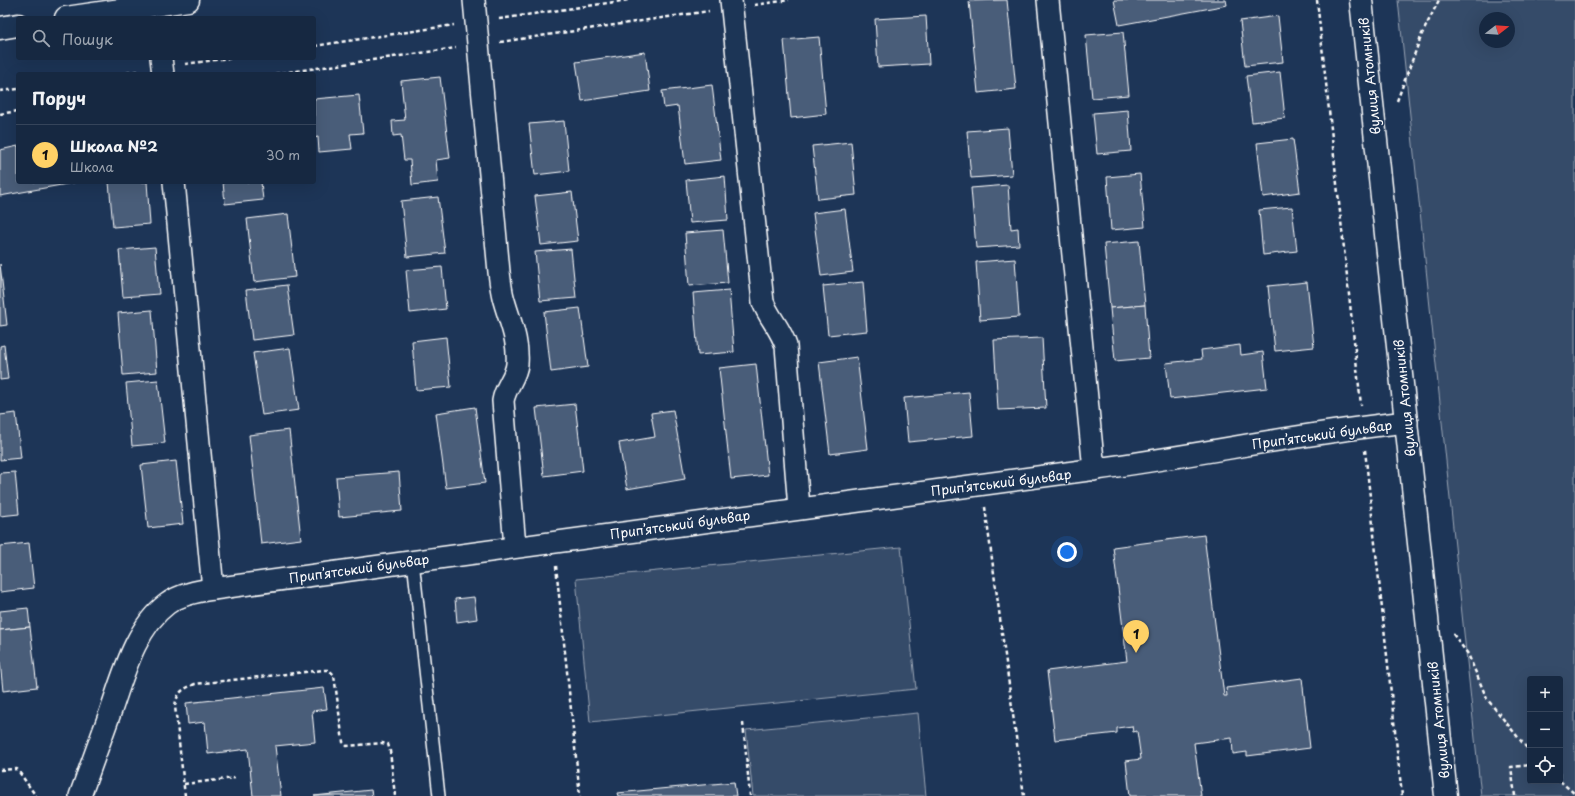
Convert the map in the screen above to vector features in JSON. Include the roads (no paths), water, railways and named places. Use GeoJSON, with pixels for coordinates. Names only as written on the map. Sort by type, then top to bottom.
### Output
{"type":"FeatureCollection","features":[{"type":"Feature","properties":{"kind":"street"},"geometry":{"type":"LineString","coordinates":[[92,16],[157,11],[188,0]]}},
{"type":"Feature","properties":{"kind":"street"},"geometry":{"type":"LineString","coordinates":[[474,0],[499,272],[502,296],[513,326],[517,351],[516,370],[505,390],[503,401],[515,547]]}},
{"type":"Feature","properties":{"kind":"street"},"geometry":{"type":"LineString","coordinates":[[1048,0],[1094,470]]}},
{"type":"Feature","properties":{"kind":"street","name":"вулиця Атомників"},"geometry":{"type":"LineString","coordinates":[[1361,0],[1446,796]]}},
{"type":"Feature","properties":{"kind":"street"},"geometry":{"type":"LineString","coordinates":[[731,4],[763,302],[783,337],[786,346],[799,508]]}},
{"type":"Feature","properties":{"kind":"street"},"geometry":{"type":"LineString","coordinates":[[0,28],[16,25]]}},
{"type":"Feature","properties":{"kind":"street"},"geometry":{"type":"LineString","coordinates":[[162,60],[163,72]]}},
{"type":"Feature","properties":{"kind":"street"},"geometry":{"type":"LineString","coordinates":[[174,184],[213,588]]}},
{"type":"Feature","properties":{"kind":"street","name":"Припʼятський бульвар"},"geometry":{"type":"LineString","coordinates":[[80,796],[131,656],[149,622],[166,604],[184,595],[213,588],[553,541],[1094,470],[1363,426],[1407,422]]}},
{"type":"Feature","properties":{"kind":"lane"},"geometry":{"type":"LineString","coordinates":[[413,561],[439,796]]}},
{"type":"Feature","properties":{"kind":"place","name":"Школа №2"},"geometry":{"type":"Point","coordinates":[1136,653]}}]}
